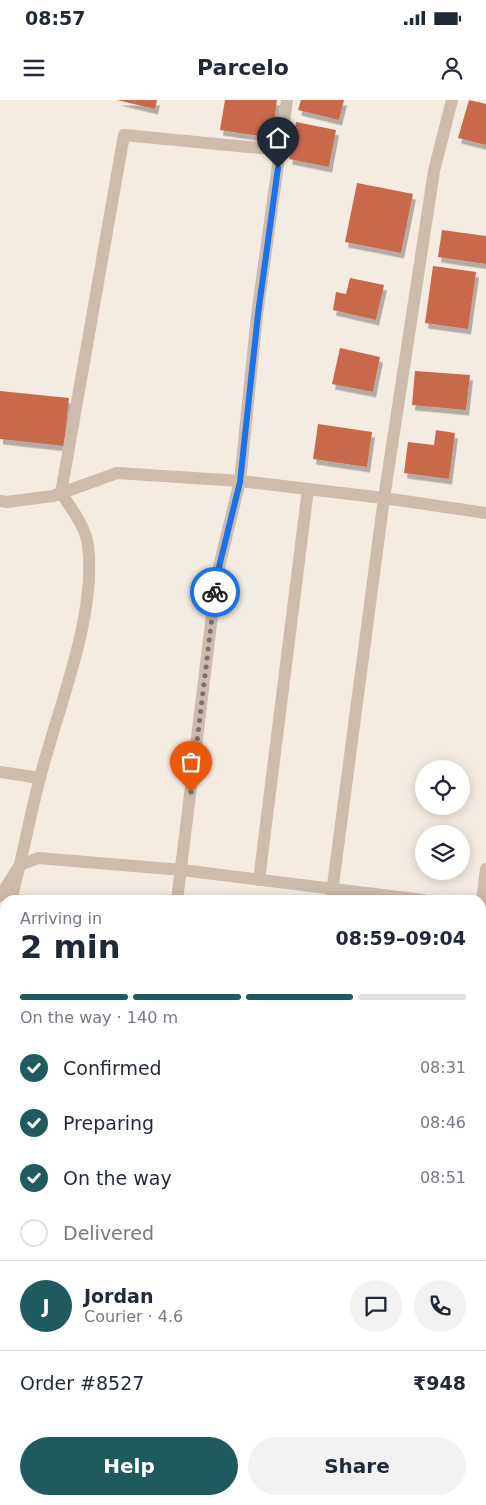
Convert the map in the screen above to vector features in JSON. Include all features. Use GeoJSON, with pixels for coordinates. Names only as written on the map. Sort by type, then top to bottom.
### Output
{"type":"FeatureCollection","features":[{"type":"Feature","properties":{"kind":"street"},"geometry":{"type":"LineString","coordinates":[[178,895],[217,575],[240,482],[258,314],[287,100]]}},
{"type":"Feature","properties":{"kind":"street"},"geometry":{"type":"LineString","coordinates":[[332,894],[384,498],[434,171],[452,100]]}},
{"type":"Feature","properties":{"kind":"street"},"geometry":{"type":"LineString","coordinates":[[12,895],[40,778],[59,716],[85,614],[90,578],[88,544],[76,515],[60,493],[124,135],[280,150]]}},
{"type":"Feature","properties":{"kind":"street"},"geometry":{"type":"LineString","coordinates":[[0,501],[7,502],[60,493],[117,473],[308,489],[486,513]]}},
{"type":"Feature","properties":{"kind":"street"},"geometry":{"type":"LineString","coordinates":[[259,880],[308,489]]}},
{"type":"Feature","properties":{"kind":"street"},"geometry":{"type":"LineString","coordinates":[[0,772],[40,778]]}},
{"type":"Feature","properties":{"kind":"street"},"geometry":{"type":"LineString","coordinates":[[1,895],[20,865],[38,858],[182,870],[259,880],[332,894],[347,895]]}},
{"type":"Feature","properties":{"kind":"street"},"geometry":{"type":"LineString","coordinates":[[483,895],[486,870]]}},
{"type":"Feature","properties":{"kind":"building"},"geometry":{"type":"Polygon","coordinates":[[[117,100],[157,100],[155,109],[117,100]]]}},
{"type":"Feature","properties":{"kind":"building"},"geometry":{"type":"Polygon","coordinates":[[[225,100],[277,100],[272,138],[220,130],[225,100]]]}},
{"type":"Feature","properties":{"kind":"building"},"geometry":{"type":"Polygon","coordinates":[[[301,100],[344,100],[339,120],[298,110],[301,100]]]}},
{"type":"Feature","properties":{"kind":"building"},"geometry":{"type":"Polygon","coordinates":[[[469,100],[486,104],[486,145],[458,138],[469,100]]]}},
{"type":"Feature","properties":{"kind":"building"},"geometry":{"type":"Polygon","coordinates":[[[296,122],[336,130],[329,167],[289,159],[296,122]]]}},
{"type":"Feature","properties":{"kind":"building"},"geometry":{"type":"Polygon","coordinates":[[[357,183],[413,194],[401,253],[345,242],[357,183]]]}},
{"type":"Feature","properties":{"kind":"building"},"geometry":{"type":"Polygon","coordinates":[[[442,230],[486,236],[486,264],[438,257],[442,230]]]}},
{"type":"Feature","properties":{"kind":"building"},"geometry":{"type":"Polygon","coordinates":[[[433,266],[476,272],[468,329],[425,323],[433,266]]]}},
{"type":"Feature","properties":{"kind":"building"},"geometry":{"type":"Polygon","coordinates":[[[350,278],[384,285],[376,320],[333,310],[336,292],[346,294],[350,278]]]}},
{"type":"Feature","properties":{"kind":"building"},"geometry":{"type":"Polygon","coordinates":[[[340,348],[380,357],[373,392],[332,384],[340,348]]]}},
{"type":"Feature","properties":{"kind":"building"},"geometry":{"type":"Polygon","coordinates":[[[415,371],[470,375],[466,410],[412,405],[415,371]]]}},
{"type":"Feature","properties":{"kind":"building"},"geometry":{"type":"Polygon","coordinates":[[[0,391],[69,398],[64,446],[0,439],[0,391]]]}},
{"type":"Feature","properties":{"kind":"building"},"geometry":{"type":"Polygon","coordinates":[[[318,424],[372,432],[367,467],[313,459],[318,424]]]}},
{"type":"Feature","properties":{"kind":"building"},"geometry":{"type":"Polygon","coordinates":[[[436,430],[455,433],[449,479],[404,473],[408,442],[434,445],[436,430]]]}},
{"type":"Feature","properties":{"kind":"way so far"},"geometry":{"type":"LineString","coordinates":[[191,792],[215,592]]}},
{"type":"Feature","properties":{"kind":"route"},"geometry":{"type":"LineString","coordinates":[[215,592],[217,575],[240,482],[258,314],[278,168]]}}]}
